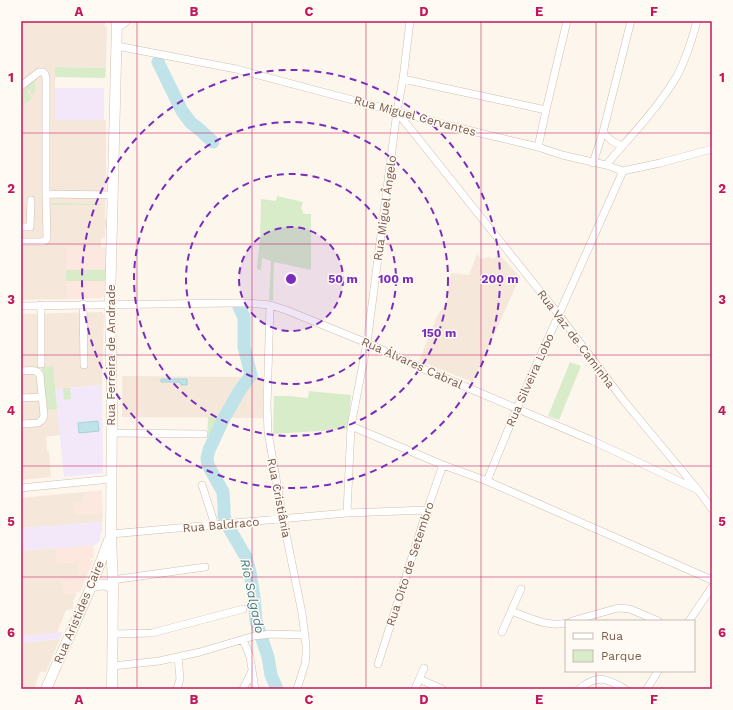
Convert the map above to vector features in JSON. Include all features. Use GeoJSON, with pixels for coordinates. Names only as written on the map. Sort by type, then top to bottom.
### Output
{"type":"FeatureCollection","features":[{"type":"Feature","properties":{"kind":"street"},"geometry":{"type":"LineString","coordinates":[[117,25],[127,21]]}},
{"type":"Feature","properties":{"kind":"street","name":"Rua Miguel Ângelo"},"geometry":{"type":"LineString","coordinates":[[347,513],[351,426],[367,343],[410,21]]}},
{"type":"Feature","properties":{"kind":"street"},"geometry":{"type":"LineString","coordinates":[[538,147],[567,21]]}},
{"type":"Feature","properties":{"kind":"street"},"geometry":{"type":"LineString","coordinates":[[593,163],[603,132],[631,21]]}},
{"type":"Feature","properties":{"kind":"street"},"geometry":{"type":"LineString","coordinates":[[606,165],[665,95],[684,60],[692,40],[697,21]]}},
{"type":"Feature","properties":{"kind":"street","name":"Rua Ferreira de Andrade"},"geometry":{"type":"LineString","coordinates":[[112,689],[112,433],[110,304],[117,25]]}},
{"type":"Feature","properties":{"kind":"street","name":"Rua Miguel Cervantes"},"geometry":{"type":"LineString","coordinates":[[117,46],[236,69],[451,126],[538,147],[623,171]]}},
{"type":"Feature","properties":{"kind":"street"},"geometry":{"type":"LineString","coordinates":[[21,86],[39,72],[43,72],[45,74],[47,239],[44,242],[21,242]]}},
{"type":"Feature","properties":{"kind":"street"},"geometry":{"type":"LineString","coordinates":[[403,79],[546,110]]}},
{"type":"Feature","properties":{"kind":"street","name":"Rua Vaz de Caminha"},"geometry":{"type":"LineString","coordinates":[[397,111],[624,401],[712,509]]}},
{"type":"Feature","properties":{"kind":"street"},"geometry":{"type":"LineString","coordinates":[[603,132],[612,141],[622,146]]}},
{"type":"Feature","properties":{"kind":"street"},"geometry":{"type":"LineString","coordinates":[[623,171],[712,149]]}},
{"type":"Feature","properties":{"kind":"street","name":"Rua Silveira Lobo"},"geometry":{"type":"LineString","coordinates":[[487,481],[517,408],[623,171]]}},
{"type":"Feature","properties":{"kind":"street"},"geometry":{"type":"LineString","coordinates":[[46,194],[113,195]]}},
{"type":"Feature","properties":{"kind":"street"},"geometry":{"type":"LineString","coordinates":[[21,227],[30,227],[31,200]]}},
{"type":"Feature","properties":{"kind":"street","name":"Rua Álvares Cabral"},"geometry":{"type":"LineString","coordinates":[[21,306],[237,303],[270,305],[367,343],[426,370],[597,443],[698,490]]}},
{"type":"Feature","properties":{"kind":"street"},"geometry":{"type":"LineString","coordinates":[[83,304],[84,365]]}},
{"type":"Feature","properties":{"kind":"street"},"geometry":{"type":"LineString","coordinates":[[41,305],[41,364]]}},
{"type":"Feature","properties":{"kind":"street","name":"Rua Cristiânia"},"geometry":{"type":"LineString","coordinates":[[270,305],[267,424],[305,635],[305,664],[297,689]]}},
{"type":"Feature","properties":{"kind":"street"},"geometry":{"type":"LineString","coordinates":[[21,371],[32,370],[39,372],[44,416],[38,423],[21,424]]}},
{"type":"Feature","properties":{"kind":"street"},"geometry":{"type":"LineString","coordinates":[[21,398],[42,397]]}},
{"type":"Feature","properties":{"kind":"street"},"geometry":{"type":"LineString","coordinates":[[351,426],[443,465],[487,481],[712,580]]}},
{"type":"Feature","properties":{"kind":"street"},"geometry":{"type":"LineString","coordinates":[[112,433],[204,434]]}},
{"type":"Feature","properties":{"kind":"street","name":"Rua Oito de Setembro"},"geometry":{"type":"LineString","coordinates":[[378,664],[427,510],[443,465]]}},
{"type":"Feature","properties":{"kind":"street"},"geometry":{"type":"LineString","coordinates":[[21,488],[111,479]]}},
{"type":"Feature","properties":{"kind":"street"},"geometry":{"type":"LineString","coordinates":[[202,485],[215,525]]}},
{"type":"Feature","properties":{"kind":"street","name":"Rua Baldraco"},"geometry":{"type":"LineString","coordinates":[[111,534],[347,513],[427,510]]}},
{"type":"Feature","properties":{"kind":"street","name":"Rua Aristides Caire"},"geometry":{"type":"LineString","coordinates":[[46,689],[91,587],[111,534]]}},
{"type":"Feature","properties":{"kind":"street"},"geometry":{"type":"LineString","coordinates":[[91,587],[98,584],[108,585],[205,567]]}},
{"type":"Feature","properties":{"kind":"street"},"geometry":{"type":"LineString","coordinates":[[690,620],[712,587]]}},
{"type":"Feature","properties":{"kind":"street"},"geometry":{"type":"LineString","coordinates":[[502,632],[521,589]]}},
{"type":"Feature","properties":{"kind":"street"},"geometry":{"type":"LineString","coordinates":[[576,620],[618,608],[625,608],[656,620]]}},
{"type":"Feature","properties":{"kind":"street"},"geometry":{"type":"LineString","coordinates":[[113,634],[152,633],[243,609]]}},
{"type":"Feature","properties":{"kind":"street"},"geometry":{"type":"LineString","coordinates":[[511,611],[548,624],[559,625],[565,623]]}},
{"type":"Feature","properties":{"kind":"street"},"geometry":{"type":"LineString","coordinates":[[113,666],[159,661],[178,657],[254,636],[272,634],[305,635]]}},
{"type":"Feature","properties":{"kind":"street"},"geometry":{"type":"LineString","coordinates":[[243,638],[250,657],[256,689]]}},
{"type":"Feature","properties":{"kind":"street"},"geometry":{"type":"LineString","coordinates":[[177,689],[180,679],[178,657]]}},
{"type":"Feature","properties":{"kind":"street"},"geometry":{"type":"LineString","coordinates":[[414,689],[424,668]]}},
{"type":"Feature","properties":{"kind":"street"},"geometry":{"type":"LineString","coordinates":[[243,689],[252,671]]}},
{"type":"Feature","properties":{"kind":"street"},"geometry":{"type":"LineString","coordinates":[[647,689],[657,672]]}},
{"type":"Feature","properties":{"kind":"street"},"geometry":{"type":"LineString","coordinates":[[419,679],[442,689]]}},
{"type":"Feature","properties":{"kind":"street"},"geometry":{"type":"LineString","coordinates":[[579,689],[588,682],[604,679],[612,681],[625,689]]}},
{"type":"Feature","properties":{"kind":"shaded area"},"geometry":{"type":"Polygon","coordinates":[[[21,21],[106,21],[104,26],[107,26],[106,68],[55,67],[55,119],[106,120],[105,219],[108,219],[108,228],[105,228],[105,238],[101,239],[101,247],[66,247],[67,299],[21,300],[21,21]]]}},
{"type":"Feature","properties":{"kind":"shaded area"},"geometry":{"type":"Polygon","coordinates":[[[55,88],[104,88],[104,120],[55,120],[55,88]]]}},
{"type":"Feature","properties":{"kind":"shaded area"},"geometry":{"type":"Polygon","coordinates":[[[66,247],[109,247],[109,270],[66,270],[66,247]]]}},
{"type":"Feature","properties":{"kind":"shaded area"},"geometry":{"type":"Polygon","coordinates":[[[477,254],[481,259],[488,257],[493,259],[500,255],[520,277],[473,382],[419,361],[437,316],[446,303],[451,273],[469,275],[477,254]]]}},
{"type":"Feature","properties":{"kind":"shaded area"},"geometry":{"type":"Polygon","coordinates":[[[66,281],[108,281],[108,285],[105,285],[105,295],[101,298],[67,299],[66,281]]]}},
{"type":"Feature","properties":{"kind":"shaded area"},"geometry":{"type":"Polygon","coordinates":[[[102,312],[104,319],[102,385],[55,389],[60,435],[46,437],[47,451],[49,451],[51,477],[21,480],[21,314],[102,312]]]}},
{"type":"Feature","properties":{"kind":"shaded area"},"geometry":{"type":"Polygon","coordinates":[[[122,376],[263,377],[263,418],[122,417],[122,376]]]}},
{"type":"Feature","properties":{"kind":"shaded area"},"geometry":{"type":"Polygon","coordinates":[[[102,385],[103,473],[64,477],[55,389],[102,385]]]}},
{"type":"Feature","properties":{"kind":"shaded area"},"geometry":{"type":"Polygon","coordinates":[[[102,490],[103,513],[74,514],[73,502],[83,502],[83,492],[102,490]]]}},
{"type":"Feature","properties":{"kind":"shaded area"},"geometry":{"type":"Polygon","coordinates":[[[83,492],[83,502],[74,514],[103,513],[102,522],[21,528],[21,498],[83,492]]]}},
{"type":"Feature","properties":{"kind":"shaded area"},"geometry":{"type":"Polygon","coordinates":[[[102,522],[99,542],[95,545],[21,551],[21,528],[102,522]]]}},
{"type":"Feature","properties":{"kind":"shaded area"},"geometry":{"type":"Polygon","coordinates":[[[93,545],[94,558],[90,558],[90,561],[94,560],[88,573],[78,574],[78,562],[56,563],[56,548],[93,545]]]}},
{"type":"Feature","properties":{"kind":"shaded area"},"geometry":{"type":"Polygon","coordinates":[[[56,548],[56,563],[78,562],[78,574],[88,573],[86,578],[63,582],[64,594],[77,593],[73,601],[73,609],[66,610],[57,633],[21,636],[21,551],[56,548]]]}},
{"type":"Feature","properties":{"kind":"shaded area"},"geometry":{"type":"Polygon","coordinates":[[[86,578],[80,592],[64,594],[62,581],[86,578]]]}},
{"type":"Feature","properties":{"kind":"shaded area"},"geometry":{"type":"Polygon","coordinates":[[[63,632],[60,639],[21,643],[21,636],[63,632]]]}},
{"type":"Feature","properties":{"kind":"shaded area"},"geometry":{"type":"Polygon","coordinates":[[[21,639],[22,643],[60,639],[46,672],[40,672],[34,689],[21,689],[21,639]]]}},
{"type":"Feature","properties":{"kind":"green space"},"geometry":{"type":"Polygon","coordinates":[[[55,67],[106,68],[105,78],[55,77],[55,67]]]}},
{"type":"Feature","properties":{"kind":"green space"},"geometry":{"type":"Polygon","coordinates":[[[36,78],[34,94],[32,95],[30,93],[32,91],[30,89],[27,91],[32,98],[23,106],[21,104],[21,92],[29,84],[28,82],[36,78]]]}},
{"type":"Feature","properties":{"kind":"green space"},"geometry":{"type":"Polygon","coordinates":[[[277,196],[303,202],[301,209],[303,214],[311,214],[311,270],[274,262],[273,301],[269,300],[271,261],[262,258],[261,270],[257,268],[260,238],[261,199],[276,201],[277,196]]]}},
{"type":"Feature","properties":{"kind":"green space"},"geometry":{"type":"Polygon","coordinates":[[[52,203],[101,204],[101,205],[52,205],[52,203]]]}},
{"type":"Feature","properties":{"kind":"green space"},"geometry":{"type":"Polygon","coordinates":[[[66,270],[108,270],[108,281],[66,281],[66,270]]]}},
{"type":"Feature","properties":{"kind":"green space"},"geometry":{"type":"Polygon","coordinates":[[[570,362],[581,366],[559,420],[548,416],[570,362]]]}},
{"type":"Feature","properties":{"kind":"green space"},"geometry":{"type":"Polygon","coordinates":[[[53,366],[57,409],[46,410],[42,367],[53,366]]]}},
{"type":"Feature","properties":{"kind":"green space"},"geometry":{"type":"Polygon","coordinates":[[[63,388],[70,388],[71,399],[64,400],[63,388]]]}},
{"type":"Feature","properties":{"kind":"green space"},"geometry":{"type":"Polygon","coordinates":[[[309,391],[351,395],[348,429],[273,434],[274,396],[308,398],[309,391]]]}},
{"type":"Feature","properties":{"kind":"green space"},"geometry":{"type":"Polygon","coordinates":[[[208,417],[227,418],[220,439],[217,440],[212,451],[210,462],[225,489],[228,518],[224,518],[221,491],[219,491],[209,470],[204,470],[205,450],[207,450],[208,417]]]}},
{"type":"Feature","properties":{"kind":"water"},"geometry":{"type":"Polygon","coordinates":[[[161,379],[187,379],[187,385],[181,385],[180,382],[161,382],[161,379]]]}},
{"type":"Feature","properties":{"kind":"water"},"geometry":{"type":"Polygon","coordinates":[[[98,421],[99,431],[79,433],[78,423],[98,421]]]}},
{"type":"Feature","properties":{"kind":"waterway","name":"Rio Salgado"},"geometry":{"type":"LineString","coordinates":[[158,62],[182,111],[191,123],[213,142]]}},
{"type":"Feature","properties":{"kind":"waterway","name":"Rio Salgado"},"geometry":{"type":"LineString","coordinates":[[239,307],[244,317],[244,347],[251,375],[240,390],[224,418],[209,450],[207,458],[208,465],[223,492],[224,516],[229,528],[246,557],[254,597],[256,621],[268,657],[271,675],[277,689]]}}]}
